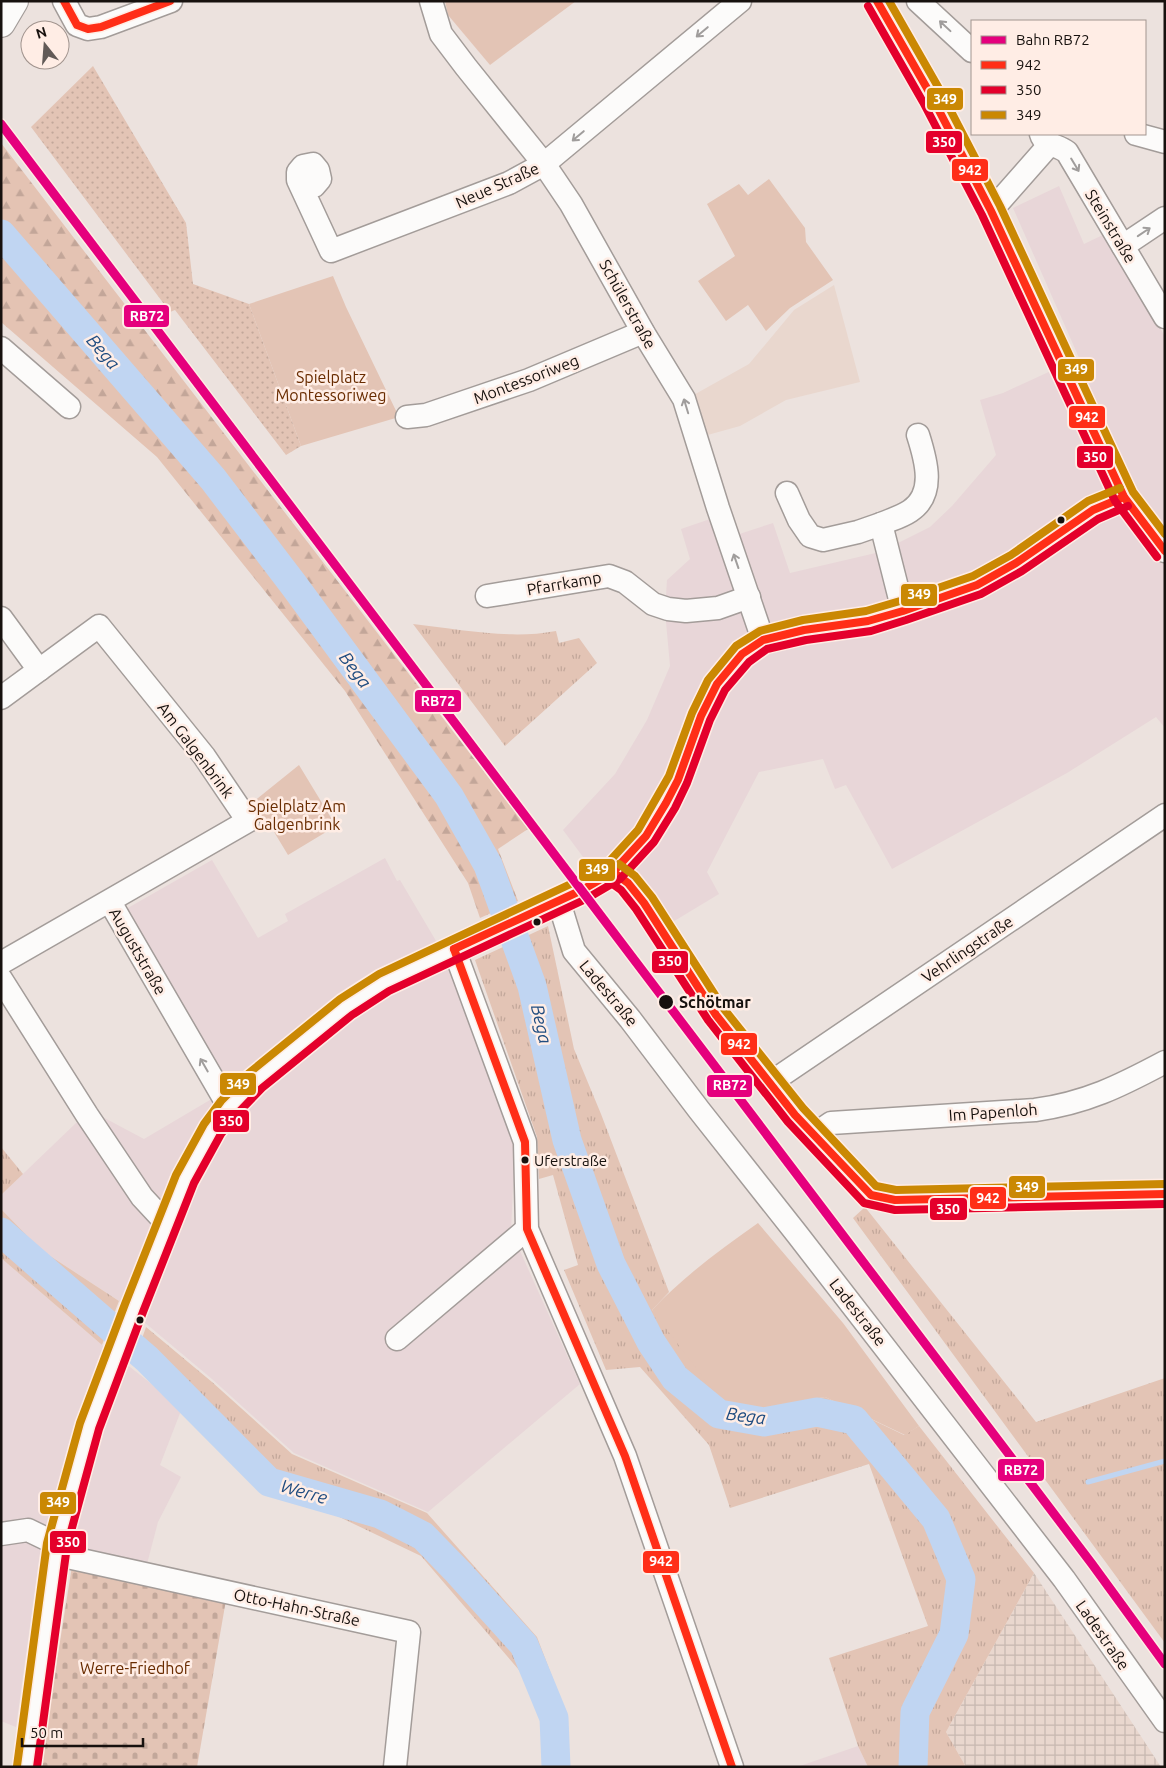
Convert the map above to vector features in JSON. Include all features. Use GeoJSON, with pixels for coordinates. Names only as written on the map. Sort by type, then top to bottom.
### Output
{"type":"FeatureCollection","features":[{"type":"Feature","properties":{"kind":"main road"},"geometry":{"type":"LineString","coordinates":[[1,22],[14,1]]}},
{"type":"Feature","properties":{"kind":"street"},"geometry":{"type":"LineString","coordinates":[[64,1],[77,26],[88,29],[101,27],[171,1]]}},
{"type":"Feature","properties":{"kind":"street","name":"Schülerstraße"},"geometry":{"type":"LineString","coordinates":[[431,1],[441,34],[544,164],[572,204],[643,332],[684,399],[715,500],[763,640]]}},
{"type":"Feature","properties":{"kind":"street","name":"Neue Straße"},"geometry":{"type":"LineString","coordinates":[[303,190],[331,251],[509,183],[544,164],[740,1]]}},
{"type":"Feature","properties":{"kind":"street"},"geometry":{"type":"LineString","coordinates":[[877,1],[932,97],[991,211],[1124,497],[1165,551]]}},
{"type":"Feature","properties":{"kind":"street"},"geometry":{"type":"LineString","coordinates":[[918,1],[971,49]]}},
{"type":"Feature","properties":{"kind":"street"},"geometry":{"type":"LineString","coordinates":[[1140,135],[1165,142]]}},
{"type":"Feature","properties":{"kind":"street","name":"Steinstraße"},"geometry":{"type":"LineString","coordinates":[[991,211],[1045,139],[1058,146],[1067,152],[1165,317]]}},
{"type":"Feature","properties":{"kind":"street"},"geometry":{"type":"LineString","coordinates":[[1123,246],[1165,218]]}},
{"type":"Feature","properties":{"kind":"street","name":"Montessoriweg"},"geometry":{"type":"LineString","coordinates":[[406,417],[426,415],[529,380],[643,332]]}},
{"type":"Feature","properties":{"kind":"street"},"geometry":{"type":"LineString","coordinates":[[1,348],[69,407]]}},
{"type":"Feature","properties":{"kind":"street"},"geometry":{"type":"LineString","coordinates":[[787,493],[799,520],[810,536],[823,540],[858,532],[910,511],[921,500],[928,480],[926,460],[918,436]]}},
{"type":"Feature","properties":{"kind":"street"},"geometry":{"type":"LineString","coordinates":[[27,1767],[57,1544],[90,1426],[185,1179],[213,1129],[229,1107],[255,1081],[292,1050],[346,1007],[384,982],[559,902],[613,872],[646,836],[666,803],[678,780],[701,716],[717,684],[742,654],[763,640],[804,630],[868,621],[977,585],[1016,563],[1093,510],[1124,497]]}},
{"type":"Feature","properties":{"kind":"street"},"geometry":{"type":"LineString","coordinates":[[880,524],[903,611]]}},
{"type":"Feature","properties":{"kind":"street","name":"Pfarrkamp"},"geometry":{"type":"LineString","coordinates":[[487,596],[609,576],[625,582],[653,604],[668,609],[686,611],[718,608],[749,597]]}},
{"type":"Feature","properties":{"kind":"street"},"geometry":{"type":"LineString","coordinates":[[1,618],[39,670],[1,698]]}},
{"type":"Feature","properties":{"kind":"street","name":"Am Galgenbrink"},"geometry":{"type":"LineString","coordinates":[[39,670],[99,626],[204,756],[248,821],[110,902]]}},
{"type":"Feature","properties":{"kind":"street","name":"Vehrlingstraße"},"geometry":{"type":"LineString","coordinates":[[770,1083],[1165,815]]}},
{"type":"Feature","properties":{"kind":"street"},"geometry":{"type":"LineString","coordinates":[[613,872],[628,883],[644,903],[716,1015],[795,1115],[871,1195],[895,1200],[1165,1194]]}},
{"type":"Feature","properties":{"kind":"street","name":"Auguststraße"},"geometry":{"type":"LineString","coordinates":[[1,963],[110,902],[229,1107]]}},
{"type":"Feature","properties":{"kind":"street","name":"Ladestraße"},"geometry":{"type":"LineString","coordinates":[[559,902],[574,951],[630,1019],[1058,1572],[1165,1721]]}},
{"type":"Feature","properties":{"kind":"street"},"geometry":{"type":"LineString","coordinates":[[454,949],[525,1142],[527,1229],[625,1456],[732,1767]]}},
{"type":"Feature","properties":{"kind":"street"},"geometry":{"type":"LineString","coordinates":[[1,979],[87,1115],[142,1197],[168,1225]]}},
{"type":"Feature","properties":{"kind":"street","name":"Im Papenloh"},"geometry":{"type":"LineString","coordinates":[[815,1134],[831,1123],[1008,1112],[1057,1107],[1076,1103],[1120,1086],[1165,1062]]}},
{"type":"Feature","properties":{"kind":"street"},"geometry":{"type":"LineString","coordinates":[[398,1339],[527,1229]]}},
{"type":"Feature","properties":{"kind":"street"},"geometry":{"type":"LineString","coordinates":[[1,1534],[28,1530],[57,1544]]}},
{"type":"Feature","properties":{"kind":"street","name":"Otto-Hahn-Straße"},"geometry":{"type":"LineString","coordinates":[[57,1544],[72,1558],[409,1632],[395,1767]]}},
{"type":"Feature","properties":{"kind":"shaded area"},"geometry":{"type":"Polygon","coordinates":[[[1059,186],[1084,244],[1109,232],[1165,337],[1165,728],[1156,717],[1067,773],[892,869],[846,785],[835,789],[823,759],[759,772],[707,872],[719,894],[666,926],[637,875],[617,855],[595,873],[563,830],[615,774],[647,720],[670,666],[665,611],[667,580],[690,559],[681,529],[716,517],[724,539],[773,523],[790,573],[880,552],[930,527],[952,506],[996,455],[980,400],[1003,393],[1080,360],[1013,208],[1059,186]]]}},
{"type":"Feature","properties":{"kind":"shaded area"},"geometry":{"type":"Polygon","coordinates":[[[834,285],[860,382],[786,400],[740,426],[704,436],[690,397],[749,364],[794,310],[834,285]]]}},
{"type":"Feature","properties":{"kind":"shaded area"},"geometry":{"type":"Polygon","coordinates":[[[385,858],[397,881],[400,880],[455,973],[515,1143],[511,1231],[580,1384],[428,1512],[294,1453],[212,1379],[119,1301],[41,1250],[1,1209],[1,1195],[76,1123],[97,1114],[144,1139],[215,1097],[112,917],[212,860],[258,938],[288,921],[285,914],[385,858]]]}},
{"type":"Feature","properties":{"kind":"shaded area"},"geometry":{"type":"Polygon","coordinates":[[[1,1258],[102,1345],[182,1408],[160,1465],[181,1477],[158,1522],[147,1564],[41,1546],[16,1727],[1,1721],[1,1258]]]}},
{"type":"Feature","properties":{"kind":"shaded area"},"geometry":{"type":"Polygon","coordinates":[[[1034,1573],[1161,1767],[966,1767],[946,1732],[1034,1573]]]}},
{"type":"Feature","properties":{"kind":"shaded area"},"geometry":{"type":"Polygon","coordinates":[[[858,1746],[868,1767],[797,1767],[858,1746]]]}},
{"type":"Feature","properties":{"kind":"green space"},"geometry":{"type":"Polygon","coordinates":[[[445,1],[576,1],[490,65],[448,15],[445,1]]]}},
{"type":"Feature","properties":{"kind":"green space"},"geometry":{"type":"Polygon","coordinates":[[[93,66],[186,223],[193,284],[249,304],[301,446],[286,455],[175,310],[170,312],[31,127],[93,66]]]}},
{"type":"Feature","properties":{"kind":"green space"},"geometry":{"type":"Polygon","coordinates":[[[1,143],[528,829],[498,849],[518,901],[480,918],[468,883],[345,691],[157,457],[1,322],[1,143]]]}},
{"type":"Feature","properties":{"kind":"green space"},"geometry":{"type":"Polygon","coordinates":[[[769,179],[805,228],[806,242],[833,280],[790,308],[766,331],[748,305],[726,321],[698,281],[735,256],[707,204],[739,184],[748,195],[769,179]]]}},
{"type":"Feature","properties":{"kind":"green space","name":"Spielplatz Montessoriweg"},"geometry":{"type":"Polygon","coordinates":[[[333,276],[399,417],[301,446],[249,304],[333,276]]]}},
{"type":"Feature","properties":{"kind":"green space"},"geometry":{"type":"Polygon","coordinates":[[[413,624],[502,634],[556,631],[559,643],[579,638],[597,663],[505,746],[413,624]]]}},
{"type":"Feature","properties":{"kind":"green space","name":"Spielplatz Am Galgenbrink"},"geometry":{"type":"Polygon","coordinates":[[[299,765],[336,826],[288,855],[265,817],[253,817],[247,807],[299,765]]]}},
{"type":"Feature","properties":{"kind":"green space"},"geometry":{"type":"Polygon","coordinates":[[[548,926],[574,1049],[669,1292],[652,1310],[764,1408],[825,1397],[904,1435],[919,1426],[1034,1573],[946,1732],[966,1767],[868,1767],[858,1746],[829,1658],[928,1626],[869,1464],[730,1508],[709,1445],[640,1367],[606,1370],[564,1270],[578,1265],[553,1175],[539,1179],[537,1137],[475,960],[548,926]]]}},
{"type":"Feature","properties":{"kind":"green space"},"geometry":{"type":"Polygon","coordinates":[[[1,1147],[23,1174],[1,1195],[1,1147]]]}},
{"type":"Feature","properties":{"kind":"green space"},"geometry":{"type":"Polygon","coordinates":[[[865,1207],[1036,1422],[1165,1378],[1165,1643],[853,1218],[865,1207]]]}},
{"type":"Feature","properties":{"kind":"green space"},"geometry":{"type":"Polygon","coordinates":[[[1,1209],[41,1250],[119,1301],[102,1345],[1,1258],[1,1209]]]}},
{"type":"Feature","properties":{"kind":"green space"},"geometry":{"type":"Polygon","coordinates":[[[758,1223],[843,1323],[919,1426],[905,1435],[825,1397],[764,1408],[721,1401],[652,1310],[716,1253],[758,1223]]]}},
{"type":"Feature","properties":{"kind":"green space"},"geometry":{"type":"Polygon","coordinates":[[[146,1327],[212,1382],[292,1454],[427,1513],[537,1637],[558,1692],[566,1767],[543,1767],[540,1714],[525,1677],[421,1556],[266,1482],[184,1407],[133,1364],[146,1327]]]}},
{"type":"Feature","properties":{"kind":"green space","name":"Werre-Friedhof"},"geometry":{"type":"Polygon","coordinates":[[[72,1566],[226,1600],[197,1767],[40,1767],[72,1566]]]}},
{"type":"Feature","properties":{"kind":"waterway","name":"Bega"},"geometry":{"type":"LineString","coordinates":[[1,234],[213,479],[449,796],[488,865],[532,986],[567,1140],[611,1264],[651,1342],[675,1378],[719,1414],[764,1422],[817,1412],[854,1420],[936,1519],[961,1579],[954,1634],[915,1712],[913,1767]]}},
{"type":"Feature","properties":{"kind":"waterway","name":"Werre"},"geometry":{"type":"LineString","coordinates":[[1,1232],[147,1359],[269,1482],[380,1514],[423,1536],[524,1645],[554,1718],[556,1767]]}},
{"type":"Feature","properties":{"kind":"waterway"},"geometry":{"type":"LineString","coordinates":[[1088,1482],[1165,1461]]}},
{"type":"Feature","properties":{"kind":"rail line","name":"RB72"},"geometry":{"type":"LineString","coordinates":[[1,124],[1092,1564],[1165,1664]]}},
{"type":"Feature","properties":{"kind":"transit line","name":"942"},"geometry":{"type":"LineString","coordinates":[[64,1],[77,25],[88,29],[101,27],[170,1]]}},
{"type":"Feature","properties":{"kind":"transit line","name":"942"},"geometry":{"type":"LineString","coordinates":[[877,1],[932,97],[991,211],[1124,497],[1165,551]]}},
{"type":"Feature","properties":{"kind":"transit line","name":"349"},"geometry":{"type":"LineString","coordinates":[[889,1],[941,92],[1000,206],[1133,492],[1165,534]]}},
{"type":"Feature","properties":{"kind":"transit line","name":"350"},"geometry":{"type":"LineString","coordinates":[[868,6],[923,102],[982,215],[1115,501],[1157,557]]}},
{"type":"Feature","properties":{"kind":"transit line","name":"349"},"geometry":{"type":"LineString","coordinates":[[17,1766],[47,1543],[80,1423],[176,1175],[204,1124],[221,1101],[249,1073],[340,999],[379,974],[577,881],[607,864],[638,830],[669,776],[692,713],[708,680],[736,646],[760,631],[803,620],[866,611],[973,576],[1011,555],[1088,501],[1120,488]]}},
{"type":"Feature","properties":{"kind":"transit line","name":"942"},"geometry":{"type":"LineString","coordinates":[[454,949],[582,890],[613,872],[646,836],[666,803],[678,780],[701,716],[717,684],[742,654],[763,640],[804,630],[868,621],[977,585],[1016,563],[1093,510],[1124,497]]}},
{"type":"Feature","properties":{"kind":"transit line","name":"350"},"geometry":{"type":"LineString","coordinates":[[37,1767],[67,1546],[99,1429],[194,1183],[221,1134],[237,1114],[262,1088],[352,1015],[389,991],[586,899],[620,879],[654,842],[675,808],[687,783],[710,720],[725,690],[749,662],[767,649],[806,640],[871,631],[981,594],[1022,571],[1098,519],[1128,506]]}},
{"type":"Feature","properties":{"kind":"transit line","name":"349"},"geometry":{"type":"LineString","coordinates":[[619,864],[635,876],[652,897],[724,1009],[803,1108],[876,1186],[896,1190],[1165,1184]]}},
{"type":"Feature","properties":{"kind":"transit line","name":"942"},"geometry":{"type":"LineString","coordinates":[[613,872],[628,883],[644,903],[716,1015],[795,1115],[871,1195],[895,1200],[1165,1194]]}},
{"type":"Feature","properties":{"kind":"transit line","name":"350"},"geometry":{"type":"LineString","coordinates":[[607,880],[621,890],[636,909],[708,1020],[788,1122],[864,1203],[895,1210],[1165,1204]]}},
{"type":"Feature","properties":{"kind":"transit line","name":"942"},"geometry":{"type":"LineString","coordinates":[[454,949],[525,1142],[527,1229],[625,1456],[732,1767]]}},
{"type":"Feature","properties":{"kind":"place","name":"Schötmar"},"geometry":{"type":"Point","coordinates":[666,1002]}},
{"type":"Feature","properties":{"kind":"place","name":"Uferstraße"},"geometry":{"type":"Point","coordinates":[525,1160]}}]}
